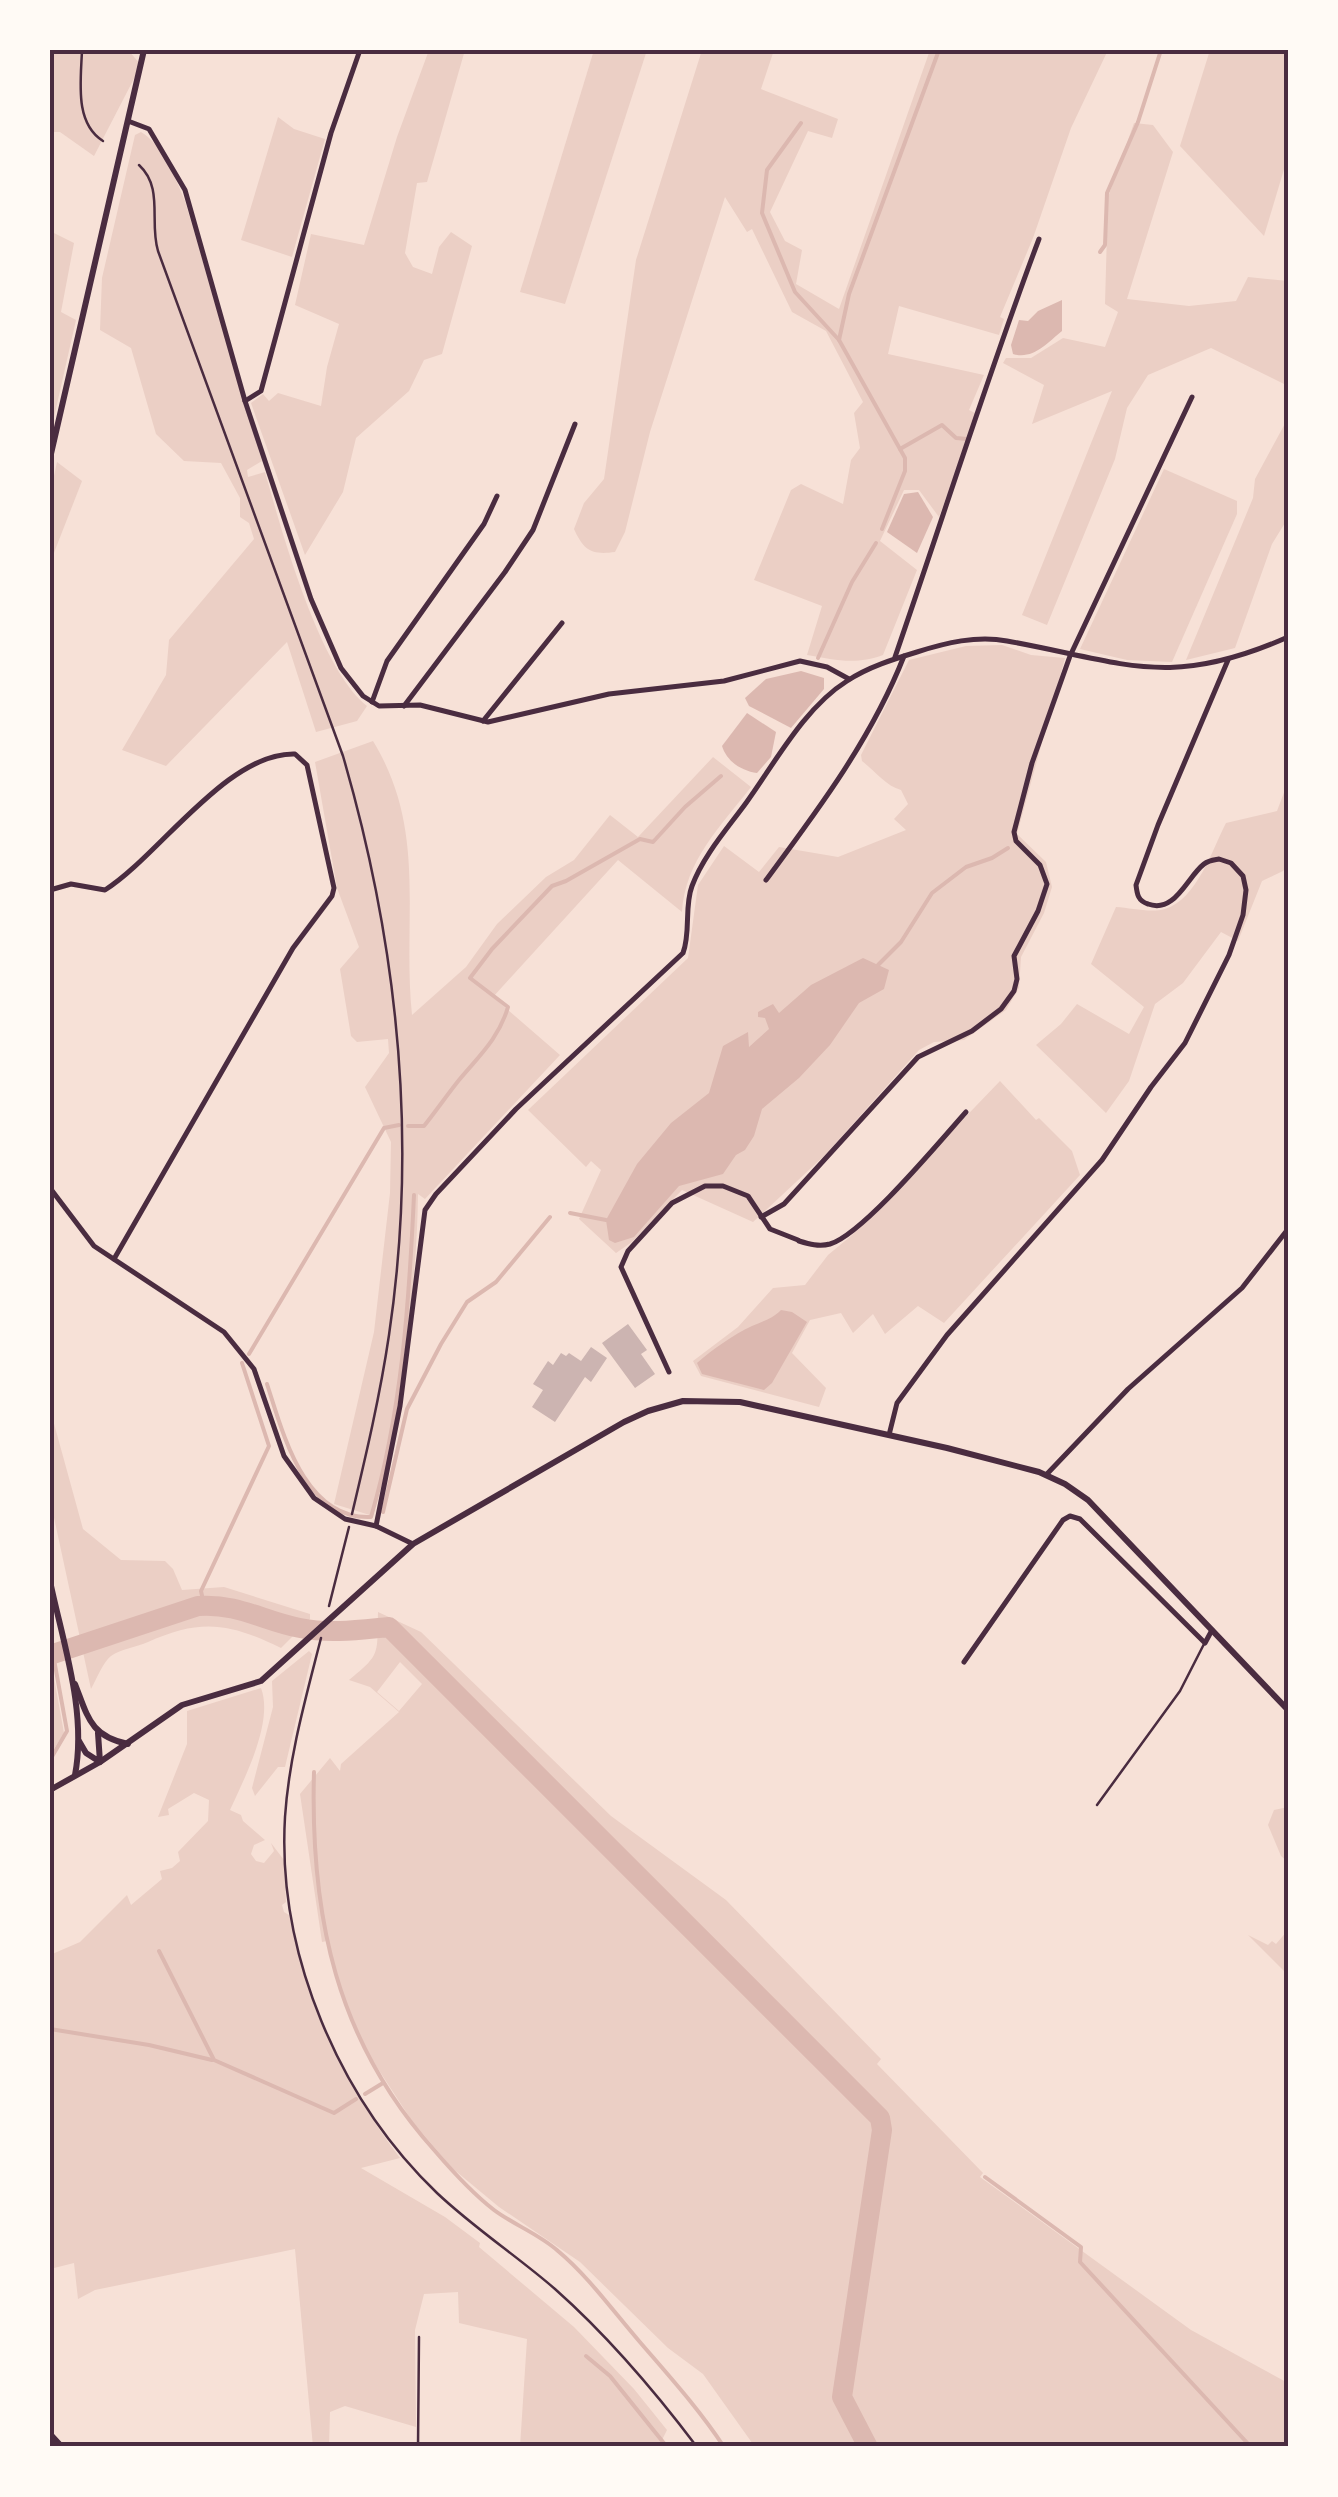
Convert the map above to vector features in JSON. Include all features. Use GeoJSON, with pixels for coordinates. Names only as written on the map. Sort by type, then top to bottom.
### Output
{"type":"FeatureCollection","features":[{"type":"Feature","properties":{"kind":"street"},"geometry":{"type":"LineString","coordinates":[[50,458],[144,50]]}},
{"type":"Feature","properties":{"kind":"street"},"geometry":{"type":"LineString","coordinates":[[246,401],[261,391],[331,133],[360,50]]}},
{"type":"Feature","properties":{"kind":"street"},"geometry":{"type":"LineString","coordinates":[[128,121],[149,129],[185,190],[246,401],[324,630],[346,676],[372,702],[392,707],[435,707],[483,721],[609,694],[724,681],[800,661],[828,667],[849,679]]}},
{"type":"Feature","properties":{"kind":"street"},"geometry":{"type":"LineString","coordinates":[[895,658],[1039,240]]}},
{"type":"Feature","properties":{"kind":"street"},"geometry":{"type":"LineString","coordinates":[[761,1217],[784,1204],[918,1057],[972,1031],[1001,1009],[1014,990],[1014,956],[1038,911],[1047,884],[1040,864],[1016,841],[1014,826],[1070,656],[1192,397]]}},
{"type":"Feature","properties":{"kind":"street"},"geometry":{"type":"LineString","coordinates":[[404,706],[532,530],[575,424]]}},
{"type":"Feature","properties":{"kind":"street"},"geometry":{"type":"LineString","coordinates":[[372,702],[387,661],[484,524],[497,496]]}},
{"type":"Feature","properties":{"kind":"street"},"geometry":{"type":"LineString","coordinates":[[483,721],[562,623]]}},
{"type":"Feature","properties":{"kind":"street"},"geometry":{"type":"LineString","coordinates":[[376,1526],[400,1406],[426,1210],[436,1194],[516,1109],[683,954],[691,888],[706,858],[801,726],[849,679],[895,658],[977,639],[1006,641],[1121,666],[1168,670],[1228,660],[1288,637]]}},
{"type":"Feature","properties":{"kind":"street"},"geometry":{"type":"LineString","coordinates":[[766,880],[828,795],[904,656]]}},
{"type":"Feature","properties":{"kind":"street"},"geometry":{"type":"LineString","coordinates":[[889,1434],[897,1403],[915,1377],[959,1318],[1102,1160],[1185,1043],[1213,987],[1243,914],[1246,890],[1240,872],[1225,860],[1214,860],[1202,866],[1175,898],[1158,906],[1140,900],[1136,885],[1228,660]]}},
{"type":"Feature","properties":{"kind":"street"},"geometry":{"type":"LineString","coordinates":[[50,890],[72,884],[105,890],[213,792],[247,770],[280,753],[295,754],[307,766],[334,888],[332,896],[308,925],[266,992],[212,1094],[114,1259]]}},
{"type":"Feature","properties":{"kind":"street"},"geometry":{"type":"LineString","coordinates":[[669,1372],[622,1276],[624,1258],[672,1204],[705,1186],[724,1186],[748,1196],[770,1229],[824,1245],[844,1236],[880,1204],[966,1112]]}},
{"type":"Feature","properties":{"kind":"street"},"geometry":{"type":"LineString","coordinates":[[50,1188],[94,1246],[224,1332],[254,1369],[274,1432],[297,1478],[328,1510],[413,1544]]}},
{"type":"Feature","properties":{"kind":"street"},"geometry":{"type":"LineString","coordinates":[[1046,1474],[1128,1389],[1242,1288],[1288,1228]]}},
{"type":"Feature","properties":{"kind":"street"},"geometry":{"type":"LineString","coordinates":[[50,1790],[100,1762],[182,1706],[261,1681],[413,1544],[648,1410],[713,1400],[740,1402],[889,1434],[1046,1474],[1088,1500],[1288,1710]]}},
{"type":"Feature","properties":{"kind":"street"},"geometry":{"type":"LineString","coordinates":[[964,1662],[1063,1520],[1070,1516],[1080,1518],[1204,1643],[1212,1630]]}},
{"type":"Feature","properties":{"kind":"street"},"geometry":{"type":"LineString","coordinates":[[50,1581],[71,1674],[78,1740],[75,1776]]}},
{"type":"Feature","properties":{"kind":"street"},"geometry":{"type":"LineString","coordinates":[[71,1674],[98,1732],[100,1762]]}},
{"type":"Feature","properties":{"kind":"street"},"geometry":{"type":"LineString","coordinates":[[98,1732],[109,1740],[128,1744]]}},
{"type":"Feature","properties":{"kind":"street"},"geometry":{"type":"LineString","coordinates":[[78,1740],[86,1754],[100,1762]]}},
{"type":"Feature","properties":{"kind":"street"},"geometry":{"type":"LineString","coordinates":[[50,2434],[62,2447]]}},
{"type":"Feature","properties":{"kind":"lane"},"geometry":{"type":"LineString","coordinates":[[1097,1805],[1180,1691],[1204,1643]]}},
{"type":"Feature","properties":{"kind":"lane"},"geometry":{"type":"LineString","coordinates":[[418,2447],[419,2337]]}},
{"type":"Feature","properties":{"kind":"path"},"geometry":{"type":"LineString","coordinates":[[82,50],[84,114],[90,131],[103,142]]}},
{"type":"Feature","properties":{"kind":"path"},"geometry":{"type":"LineString","coordinates":[[330,1598],[348,1529]]}},
{"type":"Feature","properties":{"kind":"path"},"geometry":{"type":"LineString","coordinates":[[317,1654],[292,1761],[286,1854],[291,1908],[305,1972],[338,2056],[376,2121],[421,2177],[586,2318],[638,2373],[696,2447]]}},
{"type":"Feature","properties":{"kind":"shaded area"},"geometry":{"type":"Polygon","coordinates":[[[50,50],[128,50],[141,65],[94,156],[60,132],[50,132],[50,50]]]}},
{"type":"Feature","properties":{"kind":"shaded area"},"geometry":{"type":"Polygon","coordinates":[[[429,50],[465,50],[427,182],[417,183],[405,253],[413,267],[432,274],[439,247],[451,232],[472,246],[442,354],[424,360],[409,391],[356,438],[343,492],[305,555],[251,403],[263,394],[269,401],[278,393],[321,406],[339,324],[295,305],[311,234],[364,245],[429,50]]]}},
{"type":"Feature","properties":{"kind":"shaded area"},"geometry":{"type":"Polygon","coordinates":[[[594,50],[647,50],[565,304],[520,292],[594,50]]]}},
{"type":"Feature","properties":{"kind":"shaded area"},"geometry":{"type":"Polygon","coordinates":[[[702,50],[774,50],[761,89],[838,119],[832,138],[808,131],[770,212],[785,241],[802,250],[796,284],[839,309],[930,50],[1108,50],[1071,128],[1033,238],[1000,317],[1004,319],[999,335],[899,306],[888,354],[984,375],[969,410],[977,414],[939,517],[919,490],[904,490],[880,541],[917,570],[883,655],[873,658],[845,661],[807,655],[822,606],[754,580],[791,490],[801,484],[843,504],[851,460],[860,448],[854,413],[863,402],[826,331],[792,312],[752,229],[747,232],[725,197],[650,432],[625,532],[615,552],[600,553],[585,547],[574,529],[584,503],[604,479],[636,260],[702,50]]]}},
{"type":"Feature","properties":{"kind":"shaded area"},"geometry":{"type":"Polygon","coordinates":[[[1210,50],[1288,50],[1288,156],[1264,236],[1180,146],[1210,50]]]}},
{"type":"Feature","properties":{"kind":"shaded area"},"geometry":{"type":"Polygon","coordinates":[[[278,117],[294,129],[325,139],[292,257],[241,240],[278,117]]]}},
{"type":"Feature","properties":{"kind":"shaded area"},"geometry":{"type":"Polygon","coordinates":[[[1134,123],[1153,125],[1173,152],[1127,299],[1189,306],[1236,301],[1248,277],[1288,281],[1288,386],[1211,348],[1148,375],[1127,408],[1115,459],[1047,625],[1022,615],[1112,391],[1032,424],[1044,385],[1003,363],[1006,358],[1031,358],[1063,338],[1105,347],[1118,312],[1105,304],[1108,197],[1134,123]]]}},
{"type":"Feature","properties":{"kind":"shaded area"},"geometry":{"type":"Polygon","coordinates":[[[141,132],[162,153],[185,201],[262,461],[247,470],[248,477],[265,472],[318,631],[333,662],[367,706],[357,721],[316,732],[287,642],[166,766],[122,750],[166,675],[169,640],[254,539],[249,523],[240,517],[240,498],[221,463],[184,461],[156,434],[131,348],[100,330],[102,278],[135,135],[141,132]]]}},
{"type":"Feature","properties":{"kind":"shaded area"},"geometry":{"type":"Polygon","coordinates":[[[50,231],[74,243],[61,312],[76,320],[50,435],[50,231]]]}},
{"type":"Feature","properties":{"kind":"shaded area"},"geometry":{"type":"Polygon","coordinates":[[[1062,300],[1062,331],[1033,353],[1013,354],[1011,345],[1019,320],[1028,321],[1038,311],[1062,300]]]}},
{"type":"Feature","properties":{"kind":"shaded area"},"geometry":{"type":"Polygon","coordinates":[[[1288,418],[1288,518],[1272,544],[1235,648],[1186,660],[1253,498],[1255,479],[1288,418]]]}},
{"type":"Feature","properties":{"kind":"shaded area"},"geometry":{"type":"Polygon","coordinates":[[[57,462],[82,481],[50,563],[50,494],[57,462]]]}},
{"type":"Feature","properties":{"kind":"shaded area"},"geometry":{"type":"Polygon","coordinates":[[[1164,469],[1237,501],[1237,514],[1172,662],[1127,660],[1080,649],[1164,469]]]}},
{"type":"Feature","properties":{"kind":"shaded area"},"geometry":{"type":"Polygon","coordinates":[[[918,492],[933,517],[917,553],[887,532],[904,494],[918,492]]]}},
{"type":"Feature","properties":{"kind":"shaded area"},"geometry":{"type":"Polygon","coordinates":[[[1002,645],[1031,655],[1065,658],[1017,834],[1046,862],[1052,887],[1044,913],[1021,957],[1019,988],[1006,1010],[964,1040],[934,1042],[919,1050],[825,1155],[753,1222],[682,1190],[632,1242],[616,1253],[579,1219],[601,1170],[591,1161],[586,1167],[528,1110],[688,958],[698,885],[724,846],[759,872],[779,847],[838,857],[906,830],[894,819],[908,804],[901,790],[881,778],[862,761],[861,755],[909,660],[966,646],[1002,645]]]}},
{"type":"Feature","properties":{"kind":"shaded area"},"geometry":{"type":"Polygon","coordinates":[[[801,671],[824,678],[824,689],[791,728],[749,706],[745,698],[766,679],[801,671]]]}},
{"type":"Feature","properties":{"kind":"shaded area"},"geometry":{"type":"Polygon","coordinates":[[[747,713],[776,732],[771,757],[757,773],[736,765],[722,746],[747,713]]]}},
{"type":"Feature","properties":{"kind":"shaded area"},"geometry":{"type":"Polygon","coordinates":[[[373,741],[390,775],[407,842],[412,1015],[466,967],[497,924],[546,877],[574,860],[610,815],[638,837],[713,757],[751,787],[697,861],[682,912],[618,860],[493,997],[560,1055],[425,1199],[418,1194],[409,1316],[373,1516],[334,1504],[374,1332],[390,1193],[391,1142],[365,1087],[389,1053],[388,1039],[357,1042],[351,1036],[340,969],[359,947],[337,888],[315,762],[373,741]]]}},
{"type":"Feature","properties":{"kind":"shaded area"},"geometry":{"type":"Polygon","coordinates":[[[1288,782],[1288,865],[1262,881],[1238,941],[1221,932],[1183,983],[1155,1004],[1129,1081],[1106,1113],[1036,1045],[1077,1004],[1129,1034],[1144,1007],[1091,964],[1116,907],[1154,911],[1176,904],[1195,885],[1226,823],[1277,811],[1288,782]]]}},
{"type":"Feature","properties":{"kind":"shaded area"},"geometry":{"type":"Polygon","coordinates":[[[863,958],[889,970],[884,989],[859,1003],[830,1045],[762,1109],[745,1150],[736,1155],[723,1174],[679,1186],[634,1237],[615,1243],[609,1240],[606,1220],[637,1164],[671,1123],[709,1093],[723,1046],[748,1032],[749,1047],[769,1029],[758,1012],[773,1004],[779,1013],[811,985],[863,958]]]}},
{"type":"Feature","properties":{"kind":"shaded area"},"geometry":{"type":"Polygon","coordinates":[[[1000,1081],[1072,1151],[1080,1175],[944,1323],[918,1306],[885,1334],[873,1314],[853,1333],[841,1313],[810,1320],[792,1353],[826,1388],[819,1407],[701,1376],[693,1361],[738,1327],[773,1288],[805,1285],[828,1255],[851,1236],[1000,1081]]]}},
{"type":"Feature","properties":{"kind":"shaded area"},"geometry":{"type":"Polygon","coordinates":[[[781,1310],[807,1322],[772,1383],[764,1390],[702,1374],[697,1363],[703,1358],[781,1310]]]}},
{"type":"Feature","properties":{"kind":"shaded area"},"geometry":{"type":"Polygon","coordinates":[[[50,1409],[83,1529],[121,1560],[165,1561],[182,1590],[224,1587],[310,1614],[310,1619],[281,1648],[246,1633],[215,1627],[167,1634],[111,1656],[91,1689],[50,1499],[50,1409]]]}},
{"type":"Feature","properties":{"kind":"shaded area"},"geometry":{"type":"Polygon","coordinates":[[[378,1612],[421,1632],[611,1816],[726,1900],[881,2059],[877,2064],[983,2173],[980,2177],[1191,2330],[1288,2383],[1288,2447],[755,2447],[703,2374],[668,2348],[580,2262],[499,2207],[452,2168],[412,2121],[355,2026],[327,1941],[322,1942],[300,1794],[330,1758],[340,1771],[341,1764],[399,1712],[370,1687],[349,1680],[375,1652],[378,1612]],[[400,1662],[377,1692],[399,1711],[422,1684],[400,1662]]]}},
{"type":"Feature","properties":{"kind":"shaded area"},"geometry":{"type":"Polygon","coordinates":[[[309,1651],[312,1654],[285,1767],[278,1767],[255,1796],[252,1788],[273,1707],[272,1681],[309,1651]]]}},
{"type":"Feature","properties":{"kind":"shaded area"},"geometry":{"type":"Polygon","coordinates":[[[50,1656],[64,1733],[50,1755],[50,1656]]]}},
{"type":"Feature","properties":{"kind":"shaded area"},"geometry":{"type":"Polygon","coordinates":[[[261,1688],[261,1733],[230,1810],[241,1815],[265,1840],[254,1845],[251,1854],[256,1861],[264,1863],[274,1851],[271,1843],[284,1860],[286,1902],[282,1905],[289,1915],[318,2013],[345,2072],[400,2158],[361,2168],[445,2217],[480,2243],[479,2247],[574,2327],[667,2430],[662,2447],[520,2447],[527,2339],[459,2323],[458,2292],[424,2294],[415,2330],[416,2427],[345,2406],[330,2412],[329,2447],[313,2447],[295,2249],[95,2290],[78,2299],[74,2263],[50,2269],[50,1955],[80,1942],[127,1895],[131,1905],[162,1879],[160,1871],[180,1861],[178,1852],[208,1821],[209,1800],[194,1793],[168,1809],[169,1815],[158,1817],[187,1744],[187,1711],[261,1688]]]}},
{"type":"Feature","properties":{"kind":"shaded area"},"geometry":{"type":"Polygon","coordinates":[[[1288,1807],[1288,1862],[1281,1856],[1268,1825],[1274,1810],[1288,1807]]]}},
{"type":"Feature","properties":{"kind":"shaded area"},"geometry":{"type":"Polygon","coordinates":[[[1288,1930],[1288,1975],[1248,1935],[1268,1945],[1272,1941],[1276,1944],[1288,1930]]]}},
{"type":"Feature","properties":{"kind":"building"},"geometry":{"type":"Polygon","coordinates":[[[628,1324],[647,1350],[641,1354],[655,1374],[635,1388],[602,1343],[628,1324]]]}},
{"type":"Feature","properties":{"kind":"building"},"geometry":{"type":"Polygon","coordinates":[[[591,1347],[607,1358],[591,1382],[585,1377],[555,1422],[532,1407],[543,1390],[533,1384],[548,1361],[553,1365],[561,1353],[569,1353],[581,1361],[591,1347]]]}},
{"type":"Feature","properties":{"kind":"waterway"},"geometry":{"type":"LineString","coordinates":[[839,340],[849,294],[939,50]]}},
{"type":"Feature","properties":{"kind":"waterway"},"geometry":{"type":"LineString","coordinates":[[1100,252],[1105,245],[1107,193],[1138,122],[1161,50]]}},
{"type":"Feature","properties":{"kind":"waterway"},"geometry":{"type":"LineString","coordinates":[[801,123],[767,170],[762,213],[795,292],[839,340],[905,458],[905,471],[882,529]]}},
{"type":"Feature","properties":{"kind":"waterway"},"geometry":{"type":"LineString","coordinates":[[900,449],[942,425],[956,438],[967,439]]}},
{"type":"Feature","properties":{"kind":"waterway"},"geometry":{"type":"LineString","coordinates":[[818,658],[852,582],[876,543]]}},
{"type":"Feature","properties":{"kind":"waterway"},"geometry":{"type":"LineString","coordinates":[[408,1126],[424,1126],[499,1028],[508,1007],[470,978],[492,949],[552,886],[640,839],[653,842],[721,776]]}},
{"type":"Feature","properties":{"kind":"waterway"},"geometry":{"type":"LineString","coordinates":[[878,965],[901,942],[932,893],[966,867],[1008,848]]}},
{"type":"Feature","properties":{"kind":"waterway"},"geometry":{"type":"LineString","coordinates":[[249,1354],[384,1128],[399,1125]]}},
{"type":"Feature","properties":{"kind":"waterway"},"geometry":{"type":"LineString","coordinates":[[267,1384],[289,1448],[313,1489],[348,1514],[371,1517],[397,1398],[414,1195]]}},
{"type":"Feature","properties":{"kind":"waterway"},"geometry":{"type":"LineString","coordinates":[[570,1213],[606,1220]]}},
{"type":"Feature","properties":{"kind":"waterway"},"geometry":{"type":"LineString","coordinates":[[383,1512],[407,1409],[441,1344],[467,1302],[496,1282],[550,1217]]}},
{"type":"Feature","properties":{"kind":"waterway"},"geometry":{"type":"LineString","coordinates":[[204,1605],[201,1591],[269,1446],[242,1363]]}},
{"type":"Feature","properties":{"kind":"waterway"},"geometry":{"type":"LineString","coordinates":[[50,1655],[198,1606],[238,1610],[311,1630],[389,1627],[880,2118],[882,2130],[842,2397],[868,2447]]}},
{"type":"Feature","properties":{"kind":"waterway"},"geometry":{"type":"LineString","coordinates":[[50,1760],[67,1731],[53,1654]]}},
{"type":"Feature","properties":{"kind":"waterway"},"geometry":{"type":"LineString","coordinates":[[314,1772],[317,1876],[324,1926],[352,2021],[374,2066],[401,2109],[478,2197],[551,2245],[580,2271],[724,2447]]}},
{"type":"Feature","properties":{"kind":"waterway"},"geometry":{"type":"LineString","coordinates":[[159,1951],[214,2060],[334,2113],[356,2099]]}},
{"type":"Feature","properties":{"kind":"waterway"},"geometry":{"type":"LineString","coordinates":[[50,2029],[212,2060]]}},
{"type":"Feature","properties":{"kind":"waterway"},"geometry":{"type":"LineString","coordinates":[[365,2094],[383,2083]]}},
{"type":"Feature","properties":{"kind":"waterway"},"geometry":{"type":"LineString","coordinates":[[985,2177],[1081,2247],[1080,2262],[1251,2447]]}},
{"type":"Feature","properties":{"kind":"waterway"},"geometry":{"type":"LineString","coordinates":[[586,2356],[610,2376],[667,2447]]}}]}
